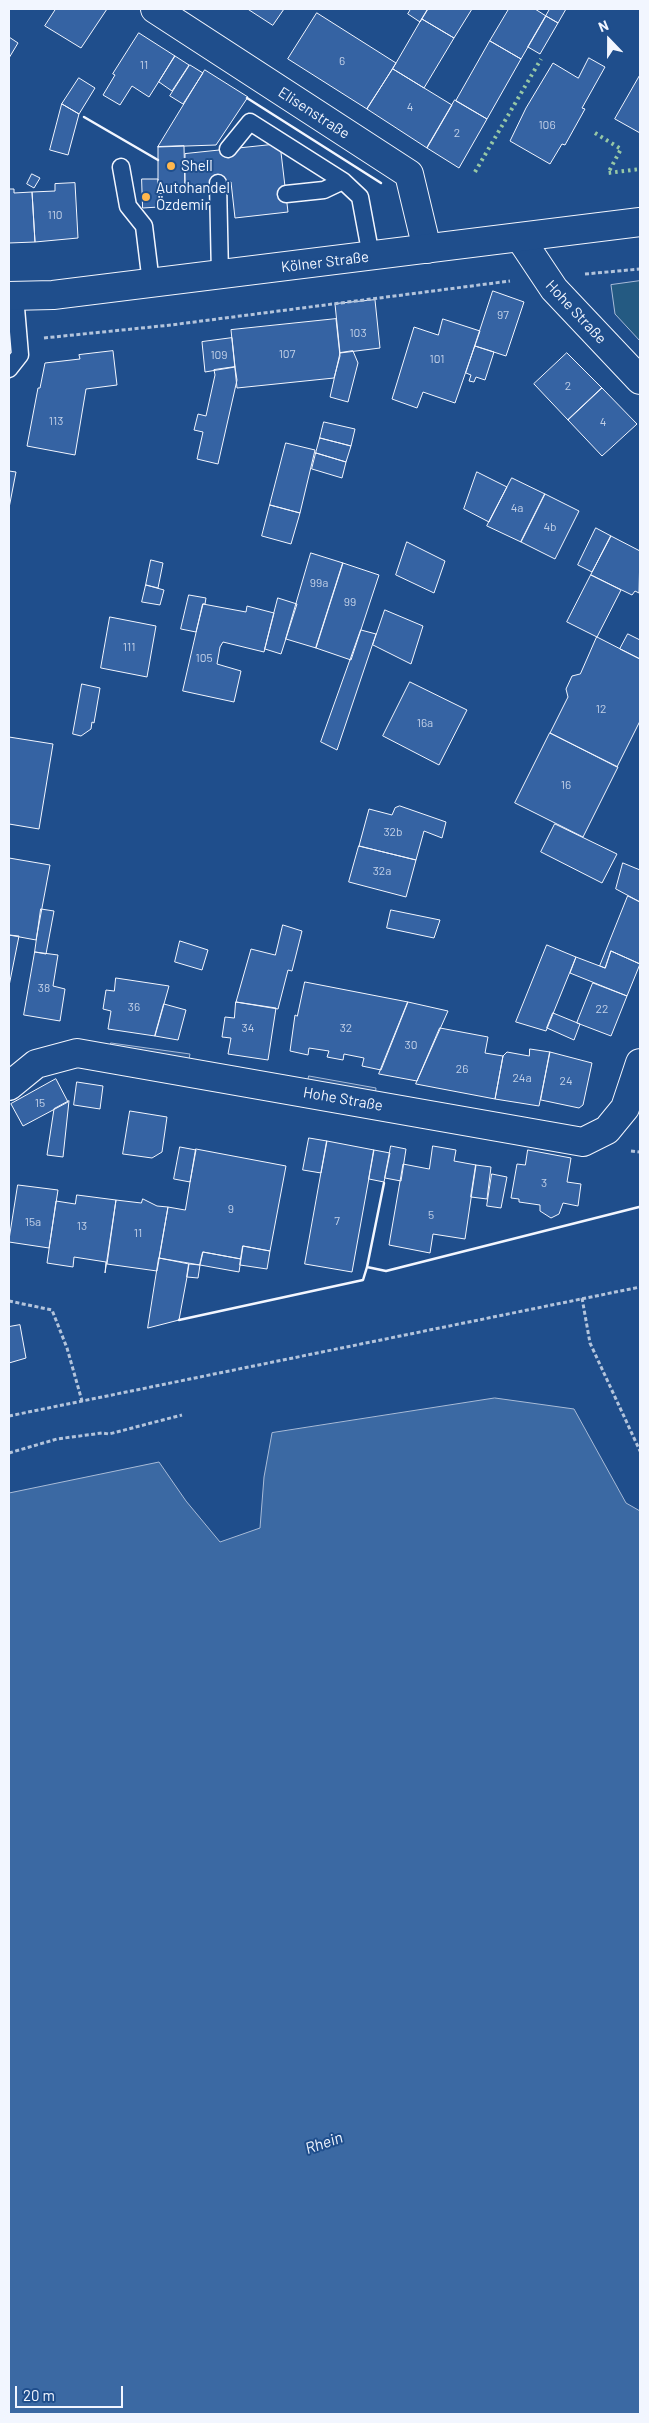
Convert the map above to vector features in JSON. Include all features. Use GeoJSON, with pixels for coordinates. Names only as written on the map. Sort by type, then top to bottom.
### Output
{"type":"FeatureCollection","features":[{"type":"Feature","properties":{"kind":"street","name":"Elisenstraße"},"geometry":{"type":"LineString","coordinates":[[155,9],[409,174],[427,249]]}},
{"type":"Feature","properties":{"kind":"street","name":"Kölner Straße"},"geometry":{"type":"LineString","coordinates":[[12,296],[54,295],[640,222]]}},
{"type":"Feature","properties":{"kind":"street","name":"Hohe Straße"},"geometry":{"type":"LineString","coordinates":[[520,238],[544,277],[640,380]]}},
{"type":"Feature","properties":{"kind":"street","name":"Hohe Straße"},"geometry":{"type":"LineString","coordinates":[[9,1086],[36,1064],[77,1053],[583,1142],[607,1130],[625,1108],[640,1063]]}},
{"type":"Feature","properties":{"kind":"lane"},"geometry":{"type":"LineString","coordinates":[[228,149],[250,122],[343,181],[360,197],[371,256]]}},
{"type":"Feature","properties":{"kind":"lane"},"geometry":{"type":"LineString","coordinates":[[121,167],[128,206],[144,226],[151,283]]}},
{"type":"Feature","properties":{"kind":"lane"},"geometry":{"type":"LineString","coordinates":[[286,194],[324,190],[343,181]]}},
{"type":"Feature","properties":{"kind":"lane"},"geometry":{"type":"LineString","coordinates":[[218,183],[226,201],[220,274]]}},
{"type":"Feature","properties":{"kind":"lane"},"geometry":{"type":"LineString","coordinates":[[9,369],[20,355],[12,296]]}},
{"type":"Feature","properties":{"kind":"path"},"geometry":{"type":"LineString","coordinates":[[19,340],[171,325],[544,277],[640,269]]}},
{"type":"Feature","properties":{"kind":"path"},"geometry":{"type":"LineString","coordinates":[[9,1416],[640,1287]]}},
{"type":"Feature","properties":{"kind":"path"},"geometry":{"type":"LineString","coordinates":[[582,1298],[590,1343],[640,1451]]}},
{"type":"Feature","properties":{"kind":"path"},"geometry":{"type":"LineString","coordinates":[[9,1301],[52,1310],[67,1348],[82,1401]]}},
{"type":"Feature","properties":{"kind":"path"},"geometry":{"type":"LineString","coordinates":[[9,1453],[57,1439],[102,1433],[109,1434],[182,1415]]}},
{"type":"Feature","properties":{"kind":"shaded area"},"geometry":{"type":"Polygon","coordinates":[[[640,281],[640,341],[615,314],[611,285],[640,281]]]}},
{"type":"Feature","properties":{"kind":"shaded area"},"geometry":{"type":"Polygon","coordinates":[[[111,1043],[190,1054],[188,1064],[109,1052],[111,1043]]]}},
{"type":"Feature","properties":{"kind":"shaded area"},"geometry":{"type":"Polygon","coordinates":[[[309,1076],[376,1088],[375,1097],[307,1086],[309,1076]]]}},
{"type":"Feature","properties":{"kind":"water","name":"Rhein"},"geometry":{"type":"Polygon","coordinates":[[[495,1398],[574,1409],[626,1503],[640,1511],[640,2414],[9,2414],[9,1493],[159,1462],[186,1501],[220,1542],[260,1528],[264,1477],[272,1433],[495,1398]]]}},
{"type":"Feature","properties":{"kind":"building"},"geometry":{"type":"Polygon","coordinates":[[[56,9],[107,9],[81,48],[45,26],[56,9]]]}},
{"type":"Feature","properties":{"kind":"building"},"geometry":{"type":"Polygon","coordinates":[[[248,9],[284,9],[273,25],[248,9]]]}},
{"type":"Feature","properties":{"kind":"building"},"geometry":{"type":"Polygon","coordinates":[[[411,9],[428,9],[420,22],[408,14],[411,9]]]}},
{"type":"Feature","properties":{"kind":"building"},"geometry":{"type":"Polygon","coordinates":[[[428,9],[472,9],[454,38],[422,19],[428,9]]]}},
{"type":"Feature","properties":{"kind":"building"},"geometry":{"type":"Polygon","coordinates":[[[509,9],[535,9],[546,16],[521,59],[490,41],[509,9]]]}},
{"type":"Feature","properties":{"kind":"building"},"geometry":{"type":"Polygon","coordinates":[[[550,9],[566,9],[558,23],[546,16],[550,9]]]}},
{"type":"Feature","properties":{"kind":"building"},"geometry":{"type":"Polygon","coordinates":[[[317,13],[396,63],[367,109],[288,59],[317,13]]]}},
{"type":"Feature","properties":{"kind":"building"},"geometry":{"type":"Polygon","coordinates":[[[546,16],[558,23],[540,54],[528,47],[546,16]]]}},
{"type":"Feature","properties":{"kind":"building"},"geometry":{"type":"Polygon","coordinates":[[[422,19],[454,38],[424,88],[393,69],[422,19]]]}},
{"type":"Feature","properties":{"kind":"building"},"geometry":{"type":"Polygon","coordinates":[[[139,33],[175,56],[149,97],[132,86],[120,105],[103,95],[115,75],[113,74],[139,33]]]}},
{"type":"Feature","properties":{"kind":"building"},"geometry":{"type":"Polygon","coordinates":[[[9,37],[18,43],[9,58],[9,37]]]}},
{"type":"Feature","properties":{"kind":"building"},"geometry":{"type":"Polygon","coordinates":[[[490,41],[521,59],[487,119],[456,101],[490,41]]]}},
{"type":"Feature","properties":{"kind":"building"},"geometry":{"type":"Polygon","coordinates":[[[175,56],[189,65],[172,91],[159,82],[175,56]]]}},
{"type":"Feature","properties":{"kind":"building"},"geometry":{"type":"Polygon","coordinates":[[[589,58],[605,67],[582,108],[585,109],[565,145],[562,144],[550,164],[510,141],[526,108],[553,63],[578,78],[589,58]]]}},
{"type":"Feature","properties":{"kind":"building"},"geometry":{"type":"Polygon","coordinates":[[[190,65],[203,73],[183,104],[170,96],[190,65]]]}},
{"type":"Feature","properties":{"kind":"building"},"geometry":{"type":"Polygon","coordinates":[[[393,69],[452,105],[427,148],[367,109],[393,69]]]}},
{"type":"Feature","properties":{"kind":"building"},"geometry":{"type":"Polygon","coordinates":[[[205,70],[248,97],[216,145],[158,147],[205,70]]]}},
{"type":"Feature","properties":{"kind":"building"},"geometry":{"type":"Polygon","coordinates":[[[640,75],[640,133],[615,119],[640,75]]]}},
{"type":"Feature","properties":{"kind":"building"},"geometry":{"type":"Polygon","coordinates":[[[79,78],[95,88],[79,114],[62,104],[79,78]]]}},
{"type":"Feature","properties":{"kind":"building"},"geometry":{"type":"Polygon","coordinates":[[[455,100],[487,119],[459,168],[427,148],[455,100]]]}},
{"type":"Feature","properties":{"kind":"building"},"geometry":{"type":"Polygon","coordinates":[[[62,104],[79,114],[68,155],[50,150],[62,104]]]}},
{"type":"Feature","properties":{"kind":"building"},"geometry":{"type":"Polygon","coordinates":[[[280,144],[288,212],[235,218],[231,182],[185,187],[185,154],[280,144]]]}},
{"type":"Feature","properties":{"kind":"building","name":"Shell"},"geometry":{"type":"Polygon","coordinates":[[[184,146],[185,191],[158,194],[158,147],[184,146]]]}},
{"type":"Feature","properties":{"kind":"building"},"geometry":{"type":"Polygon","coordinates":[[[32,174],[40,178],[34,188],[27,184],[32,174]]]}},
{"type":"Feature","properties":{"kind":"building"},"geometry":{"type":"Polygon","coordinates":[[[142,179],[158,179],[159,207],[143,208],[142,179]]]}},
{"type":"Feature","properties":{"kind":"building"},"geometry":{"type":"Polygon","coordinates":[[[75,183],[78,238],[35,242],[32,192],[55,191],[55,184],[75,183]]]}},
{"type":"Feature","properties":{"kind":"building"},"geometry":{"type":"Polygon","coordinates":[[[9,189],[14,189],[14,193],[32,192],[35,242],[9,243],[9,189]]]}},
{"type":"Feature","properties":{"kind":"building"},"geometry":{"type":"Polygon","coordinates":[[[493,291],[524,302],[506,356],[475,346],[493,291]]]}},
{"type":"Feature","properties":{"kind":"building"},"geometry":{"type":"Polygon","coordinates":[[[375,300],[380,348],[340,353],[335,304],[375,300]]]}},
{"type":"Feature","properties":{"kind":"building"},"geometry":{"type":"Polygon","coordinates":[[[336,319],[340,356],[334,378],[237,388],[231,330],[336,319]]]}},
{"type":"Feature","properties":{"kind":"building"},"geometry":{"type":"Polygon","coordinates":[[[443,319],[480,331],[455,403],[423,392],[417,408],[392,399],[414,327],[438,335],[443,319]]]}},
{"type":"Feature","properties":{"kind":"building"},"geometry":{"type":"Polygon","coordinates":[[[232,338],[235,367],[205,372],[202,342],[232,338]]]}},
{"type":"Feature","properties":{"kind":"building"},"geometry":{"type":"Polygon","coordinates":[[[475,346],[494,352],[485,380],[476,377],[474,382],[469,381],[471,375],[466,373],[475,346]]]}},
{"type":"Feature","properties":{"kind":"building"},"geometry":{"type":"Polygon","coordinates":[[[113,351],[117,385],[86,389],[75,455],[27,446],[38,388],[40,388],[45,363],[80,359],[79,355],[113,351]]]}},
{"type":"Feature","properties":{"kind":"building"},"geometry":{"type":"Polygon","coordinates":[[[353,351],[358,363],[348,402],[330,397],[340,353],[353,351]]]}},
{"type":"Feature","properties":{"kind":"building"},"geometry":{"type":"Polygon","coordinates":[[[567,353],[602,388],[568,420],[534,384],[567,353]]]}},
{"type":"Feature","properties":{"kind":"building"},"geometry":{"type":"Polygon","coordinates":[[[235,367],[237,380],[218,464],[197,459],[203,432],[194,430],[198,414],[206,416],[215,375],[214,370],[235,367]]]}},
{"type":"Feature","properties":{"kind":"building"},"geometry":{"type":"Polygon","coordinates":[[[602,388],[637,424],[602,456],[568,420],[602,388]]]}},
{"type":"Feature","properties":{"kind":"building"},"geometry":{"type":"Polygon","coordinates":[[[324,422],[355,429],[351,446],[320,438],[324,422]]]}},
{"type":"Feature","properties":{"kind":"building"},"geometry":{"type":"Polygon","coordinates":[[[320,438],[351,446],[346,462],[316,453],[320,438]]]}},
{"type":"Feature","properties":{"kind":"building"},"geometry":{"type":"Polygon","coordinates":[[[286,443],[315,450],[300,513],[270,505],[286,443]]]}},
{"type":"Feature","properties":{"kind":"building"},"geometry":{"type":"Polygon","coordinates":[[[316,453],[346,462],[342,478],[312,469],[316,453]]]}},
{"type":"Feature","properties":{"kind":"building"},"geometry":{"type":"Polygon","coordinates":[[[9,471],[16,472],[9,508],[9,471]]]}},
{"type":"Feature","properties":{"kind":"building"},"geometry":{"type":"Polygon","coordinates":[[[477,472],[507,487],[489,522],[464,509],[477,472]]]}},
{"type":"Feature","properties":{"kind":"building"},"geometry":{"type":"Polygon","coordinates":[[[512,478],[545,494],[521,542],[487,526],[512,478]]]}},
{"type":"Feature","properties":{"kind":"building"},"geometry":{"type":"Polygon","coordinates":[[[545,494],[579,511],[555,559],[521,542],[545,494]]]}},
{"type":"Feature","properties":{"kind":"building"},"geometry":{"type":"Polygon","coordinates":[[[270,505],[300,513],[291,544],[262,536],[270,505]]]}},
{"type":"Feature","properties":{"kind":"building"},"geometry":{"type":"Polygon","coordinates":[[[596,528],[611,536],[592,572],[578,565],[596,528]]]}},
{"type":"Feature","properties":{"kind":"building"},"geometry":{"type":"Polygon","coordinates":[[[611,536],[640,551],[639,593],[635,591],[632,595],[591,575],[611,536]]]}},
{"type":"Feature","properties":{"kind":"building"},"geometry":{"type":"Polygon","coordinates":[[[407,542],[445,561],[434,593],[396,575],[407,542]]]}},
{"type":"Feature","properties":{"kind":"building"},"geometry":{"type":"Polygon","coordinates":[[[311,553],[343,563],[316,648],[286,639],[311,553]]]}},
{"type":"Feature","properties":{"kind":"building"},"geometry":{"type":"Polygon","coordinates":[[[151,560],[163,563],[158,588],[146,585],[151,560]]]}},
{"type":"Feature","properties":{"kind":"building"},"geometry":{"type":"Polygon","coordinates":[[[343,563],[379,575],[351,660],[316,648],[343,563]]]}},
{"type":"Feature","properties":{"kind":"building"},"geometry":{"type":"Polygon","coordinates":[[[591,575],[621,590],[597,637],[567,622],[591,575]]]}},
{"type":"Feature","properties":{"kind":"building"},"geometry":{"type":"Polygon","coordinates":[[[146,585],[164,590],[160,605],[142,602],[146,585]]]}},
{"type":"Feature","properties":{"kind":"building"},"geometry":{"type":"Polygon","coordinates":[[[189,595],[206,598],[196,632],[181,629],[189,595]]]}},
{"type":"Feature","properties":{"kind":"building"},"geometry":{"type":"Polygon","coordinates":[[[278,598],[297,604],[281,654],[265,649],[278,598]]]}},
{"type":"Feature","properties":{"kind":"building"},"geometry":{"type":"Polygon","coordinates":[[[203,604],[246,612],[247,606],[274,613],[264,652],[223,642],[220,647],[217,664],[241,671],[234,702],[183,691],[203,604]]]}},
{"type":"Feature","properties":{"kind":"building"},"geometry":{"type":"Polygon","coordinates":[[[385,610],[423,626],[411,664],[373,645],[385,610]]]}},
{"type":"Feature","properties":{"kind":"building"},"geometry":{"type":"Polygon","coordinates":[[[110,617],[156,626],[147,677],[101,668],[110,617]]]}},
{"type":"Feature","properties":{"kind":"building"},"geometry":{"type":"Polygon","coordinates":[[[361,630],[376,634],[337,750],[321,742],[361,630]]]}},
{"type":"Feature","properties":{"kind":"building"},"geometry":{"type":"Polygon","coordinates":[[[628,634],[640,640],[640,659],[620,649],[628,634]]]}},
{"type":"Feature","properties":{"kind":"building"},"geometry":{"type":"Polygon","coordinates":[[[597,637],[640,659],[640,721],[617,767],[550,733],[568,697],[566,689],[572,676],[580,674],[597,637]]]}},
{"type":"Feature","properties":{"kind":"building"},"geometry":{"type":"Polygon","coordinates":[[[410,682],[467,710],[439,765],[383,736],[410,682]]]}},
{"type":"Feature","properties":{"kind":"building"},"geometry":{"type":"Polygon","coordinates":[[[82,684],[100,688],[94,723],[92,722],[91,729],[81,736],[73,734],[82,684]]]}},
{"type":"Feature","properties":{"kind":"building"},"geometry":{"type":"Polygon","coordinates":[[[550,733],[618,767],[583,837],[515,803],[550,733]]]}},
{"type":"Feature","properties":{"kind":"building"},"geometry":{"type":"Polygon","coordinates":[[[9,737],[53,744],[39,829],[9,824],[9,737]]]}},
{"type":"Feature","properties":{"kind":"building"},"geometry":{"type":"Polygon","coordinates":[[[400,806],[446,822],[442,838],[424,831],[416,860],[359,846],[369,809],[392,815],[395,808],[400,806]]]}},
{"type":"Feature","properties":{"kind":"building"},"geometry":{"type":"Polygon","coordinates":[[[555,824],[617,854],[602,883],[541,852],[555,824]]]}},
{"type":"Feature","properties":{"kind":"building"},"geometry":{"type":"Polygon","coordinates":[[[359,846],[416,860],[406,897],[349,882],[359,846]]]}},
{"type":"Feature","properties":{"kind":"building"},"geometry":{"type":"Polygon","coordinates":[[[9,858],[50,865],[36,940],[9,935],[9,858]]]}},
{"type":"Feature","properties":{"kind":"building"},"geometry":{"type":"Polygon","coordinates":[[[623,863],[640,870],[640,902],[616,889],[623,863]]]}},
{"type":"Feature","properties":{"kind":"building"},"geometry":{"type":"Polygon","coordinates":[[[628,896],[640,902],[640,964],[611,951],[605,968],[600,966],[628,896]]]}},
{"type":"Feature","properties":{"kind":"building"},"geometry":{"type":"Polygon","coordinates":[[[41,909],[54,911],[46,954],[35,952],[41,909]]]}},
{"type":"Feature","properties":{"kind":"building"},"geometry":{"type":"Polygon","coordinates":[[[391,910],[440,920],[434,938],[387,928],[391,910]]]}},
{"type":"Feature","properties":{"kind":"building"},"geometry":{"type":"Polygon","coordinates":[[[283,925],[302,931],[292,971],[288,970],[278,1009],[236,1002],[251,949],[275,955],[283,925]]]}},
{"type":"Feature","properties":{"kind":"building"},"geometry":{"type":"Polygon","coordinates":[[[9,935],[19,936],[9,986],[9,935]]]}},
{"type":"Feature","properties":{"kind":"building"},"geometry":{"type":"Polygon","coordinates":[[[180,941],[208,950],[202,970],[175,962],[180,941]]]}},
{"type":"Feature","properties":{"kind":"building"},"geometry":{"type":"Polygon","coordinates":[[[547,945],[576,957],[546,1031],[516,1022],[547,945]]]}},
{"type":"Feature","properties":{"kind":"building"},"geometry":{"type":"Polygon","coordinates":[[[611,951],[640,964],[627,996],[570,973],[576,957],[605,968],[611,951]]]}},
{"type":"Feature","properties":{"kind":"building"},"geometry":{"type":"Polygon","coordinates":[[[35,952],[58,955],[53,986],[65,989],[60,1021],[24,1015],[35,952]]]}},
{"type":"Feature","properties":{"kind":"building"},"geometry":{"type":"Polygon","coordinates":[[[116,978],[169,986],[155,1036],[108,1029],[111,1011],[103,1009],[106,990],[114,991],[116,978]]]}},
{"type":"Feature","properties":{"kind":"building"},"geometry":{"type":"Polygon","coordinates":[[[305,982],[408,1002],[381,1070],[362,1066],[364,1058],[344,1054],[343,1060],[327,1057],[329,1051],[309,1048],[308,1055],[290,1051],[295,1015],[297,1016],[305,982]]]}},
{"type":"Feature","properties":{"kind":"building"},"geometry":{"type":"Polygon","coordinates":[[[593,983],[627,996],[611,1036],[577,1023],[593,983]]]}},
{"type":"Feature","properties":{"kind":"building"},"geometry":{"type":"Polygon","coordinates":[[[236,1002],[276,1008],[268,1060],[228,1054],[231,1038],[222,1037],[225,1017],[234,1018],[236,1002]]]}},
{"type":"Feature","properties":{"kind":"building"},"geometry":{"type":"Polygon","coordinates":[[[408,1002],[448,1011],[417,1081],[379,1074],[408,1002]]]}},
{"type":"Feature","properties":{"kind":"building"},"geometry":{"type":"Polygon","coordinates":[[[164,1004],[186,1010],[178,1040],[155,1036],[164,1004]]]}},
{"type":"Feature","properties":{"kind":"building"},"geometry":{"type":"Polygon","coordinates":[[[553,1013],[580,1024],[574,1040],[547,1028],[553,1013]]]}},
{"type":"Feature","properties":{"kind":"building"},"geometry":{"type":"Polygon","coordinates":[[[440,1028],[488,1037],[485,1053],[503,1056],[495,1099],[416,1084],[440,1028]]]}},
{"type":"Feature","properties":{"kind":"building"},"geometry":{"type":"Polygon","coordinates":[[[530,1049],[550,1052],[539,1106],[495,1099],[503,1056],[507,1052],[529,1056],[530,1049]]]}},
{"type":"Feature","properties":{"kind":"building"},"geometry":{"type":"Polygon","coordinates":[[[550,1052],[592,1063],[583,1105],[579,1108],[541,1100],[550,1052]]]}},
{"type":"Feature","properties":{"kind":"building"},"geometry":{"type":"Polygon","coordinates":[[[56,1079],[68,1102],[23,1126],[11,1104],[56,1079]]]}},
{"type":"Feature","properties":{"kind":"building"},"geometry":{"type":"Polygon","coordinates":[[[77,1082],[103,1086],[100,1109],[74,1105],[77,1082]]]}},
{"type":"Feature","properties":{"kind":"building"},"geometry":{"type":"Polygon","coordinates":[[[69,1101],[63,1157],[47,1155],[54,1109],[69,1101]]]}},
{"type":"Feature","properties":{"kind":"building"},"geometry":{"type":"Polygon","coordinates":[[[130,1111],[167,1117],[162,1152],[152,1158],[123,1154],[130,1111]]]}},
{"type":"Feature","properties":{"kind":"building"},"geometry":{"type":"Polygon","coordinates":[[[309,1138],[327,1141],[321,1173],[303,1170],[309,1138]]]}},
{"type":"Feature","properties":{"kind":"building"},"geometry":{"type":"Polygon","coordinates":[[[327,1141],[374,1150],[352,1272],[305,1264],[327,1141]]]}},
{"type":"Feature","properties":{"kind":"building"},"geometry":{"type":"Polygon","coordinates":[[[391,1146],[406,1149],[401,1181],[385,1178],[391,1146]]]}},
{"type":"Feature","properties":{"kind":"building"},"geometry":{"type":"Polygon","coordinates":[[[433,1146],[456,1150],[454,1161],[476,1165],[465,1239],[433,1234],[430,1253],[389,1245],[403,1164],[429,1169],[433,1146]]]}},
{"type":"Feature","properties":{"kind":"building"},"geometry":{"type":"Polygon","coordinates":[[[180,1147],[196,1150],[190,1182],[174,1179],[180,1147]]]}},
{"type":"Feature","properties":{"kind":"building"},"geometry":{"type":"Polygon","coordinates":[[[196,1149],[286,1166],[270,1251],[243,1246],[241,1259],[203,1252],[200,1265],[159,1258],[168,1207],[185,1210],[196,1149]]]}},
{"type":"Feature","properties":{"kind":"building"},"geometry":{"type":"Polygon","coordinates":[[[374,1150],[390,1153],[384,1182],[369,1179],[374,1150]]]}},
{"type":"Feature","properties":{"kind":"building"},"geometry":{"type":"Polygon","coordinates":[[[528,1150],[571,1158],[567,1182],[581,1184],[578,1206],[563,1203],[559,1214],[551,1218],[540,1211],[540,1205],[519,1202],[519,1199],[511,1198],[517,1164],[525,1165],[528,1150]]]}},
{"type":"Feature","properties":{"kind":"building"},"geometry":{"type":"Polygon","coordinates":[[[476,1165],[491,1167],[487,1199],[471,1197],[476,1165]]]}},
{"type":"Feature","properties":{"kind":"building"},"geometry":{"type":"Polygon","coordinates":[[[492,1174],[507,1177],[501,1208],[487,1206],[492,1174]]]}},
{"type":"Feature","properties":{"kind":"building"},"geometry":{"type":"Polygon","coordinates":[[[18,1185],[58,1190],[49,1248],[9,1242],[18,1185]]]}},
{"type":"Feature","properties":{"kind":"building"},"geometry":{"type":"Polygon","coordinates":[[[77,1195],[116,1200],[105,1273],[106,1262],[74,1257],[73,1267],[47,1263],[56,1201],[75,1204],[77,1195]]]}},
{"type":"Feature","properties":{"kind":"building"},"geometry":{"type":"Polygon","coordinates":[[[143,1199],[157,1206],[168,1207],[157,1271],[107,1264],[116,1200],[141,1203],[143,1199]]]}},
{"type":"Feature","properties":{"kind":"building"},"geometry":{"type":"Polygon","coordinates":[[[243,1246],[270,1251],[267,1269],[240,1265],[243,1246]]]}},
{"type":"Feature","properties":{"kind":"building"},"geometry":{"type":"Polygon","coordinates":[[[203,1252],[241,1259],[239,1272],[200,1265],[203,1252]]]}},
{"type":"Feature","properties":{"kind":"building"},"geometry":{"type":"Polygon","coordinates":[[[159,1258],[189,1264],[187,1277],[179,1320],[148,1328],[159,1258]]]}},
{"type":"Feature","properties":{"kind":"building"},"geometry":{"type":"Polygon","coordinates":[[[189,1264],[200,1265],[198,1278],[187,1277],[189,1264]]]}},
{"type":"Feature","properties":{"kind":"building"},"geometry":{"type":"Polygon","coordinates":[[[20,1325],[26,1358],[9,1363],[9,1327],[20,1325]]]}},
{"type":"Feature","properties":{"kind":"hedge"},"geometry":{"type":"LineString","coordinates":[[475,172],[541,59]]}},
{"type":"Feature","properties":{"kind":"hedge"},"geometry":{"type":"LineString","coordinates":[[595,133],[621,149],[608,173],[640,169]]}},
{"type":"Feature","properties":{"kind":"wall"},"geometry":{"type":"LineString","coordinates":[[247,98],[381,183]]}},
{"type":"Feature","properties":{"kind":"wall"},"geometry":{"type":"LineString","coordinates":[[84,117],[158,160]]}},
{"type":"Feature","properties":{"kind":"wall"},"geometry":{"type":"LineString","coordinates":[[367,1267],[384,1183]]}},
{"type":"Feature","properties":{"kind":"wall"},"geometry":{"type":"LineString","coordinates":[[179,1320],[363,1280],[367,1267],[386,1271],[639,1207]]}},
{"type":"Feature","properties":{"kind":"place","name":"Shell"},"geometry":{"type":"Point","coordinates":[171,166]}},
{"type":"Feature","properties":{"kind":"place","name":"Autohandel Özdemir"},"geometry":{"type":"Point","coordinates":[146,197]}}]}
